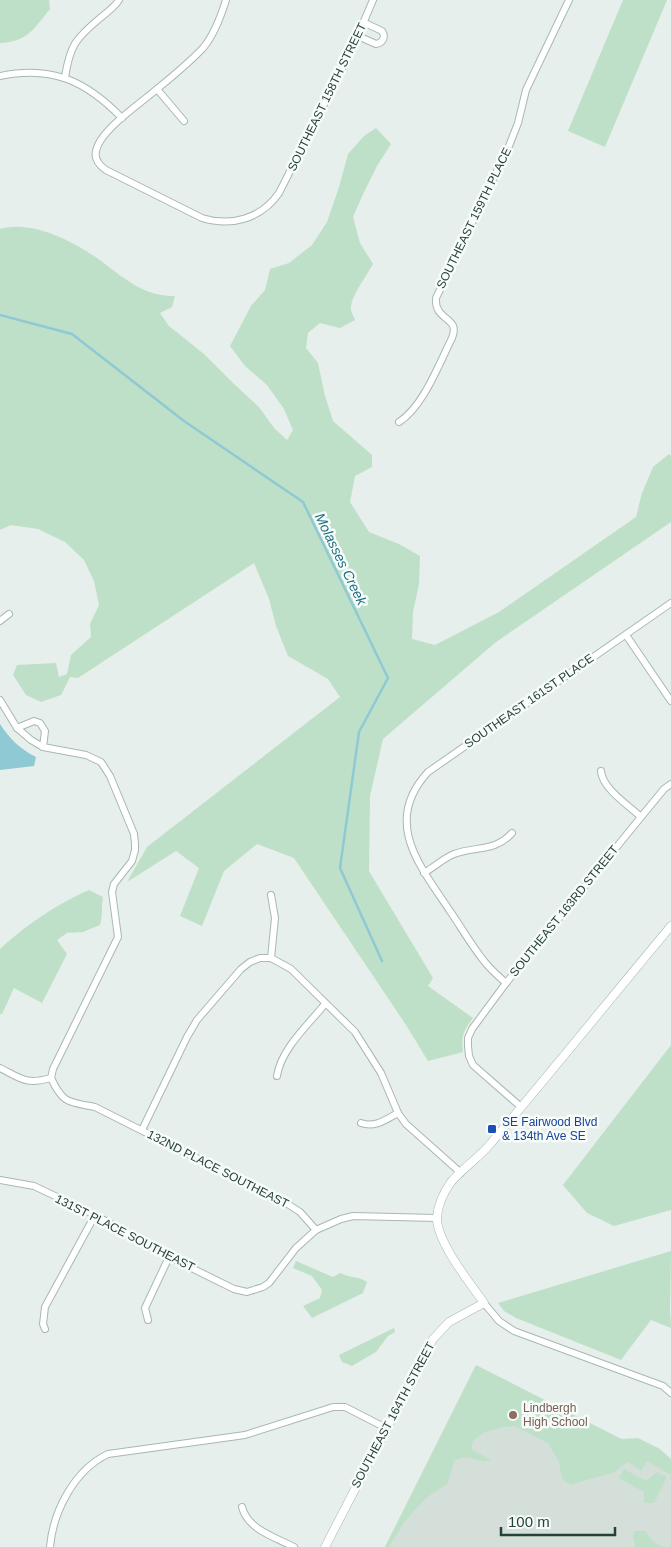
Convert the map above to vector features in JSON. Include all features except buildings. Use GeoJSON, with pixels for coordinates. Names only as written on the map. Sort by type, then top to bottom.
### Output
{"type":"FeatureCollection","features":[{"type":"Feature","properties":{"kind":"street"},"geometry":{"type":"LineString","coordinates":[[65,77],[69,57],[76,40],[119,0]]}},
{"type":"Feature","properties":{"kind":"street"},"geometry":{"type":"LineString","coordinates":[[0,76],[32,73],[65,77],[96,94],[122,118],[204,46],[222,12],[226,0]]}},
{"type":"Feature","properties":{"kind":"street","name":"SOUTHEAST 158TH STREET"},"geometry":{"type":"LineString","coordinates":[[122,118],[99,143],[96,152],[98,162],[106,170],[211,221],[235,222],[252,216],[268,206],[279,193],[358,36],[373,0]]}},
{"type":"Feature","properties":{"kind":"street","name":"SOUTHEAST 159TH PLACE"},"geometry":{"type":"LineString","coordinates":[[399,422],[410,415],[421,400],[454,334],[453,324],[439,313],[436,298],[509,146],[518,123],[526,90],[569,0]]}},
{"type":"Feature","properties":{"kind":"street"},"geometry":{"type":"LineString","coordinates":[[358,36],[376,44],[383,40],[382,31],[364,23]]}},
{"type":"Feature","properties":{"kind":"street"},"geometry":{"type":"LineString","coordinates":[[157,89],[184,120]]}},
{"type":"Feature","properties":{"kind":"street","name":"SOUTHEAST 161ST PLACE"},"geometry":{"type":"LineString","coordinates":[[424,873],[412,850],[408,837],[407,816],[411,798],[428,772],[671,603]]}},
{"type":"Feature","properties":{"kind":"street"},"geometry":{"type":"LineString","coordinates":[[0,621],[10,614]]}},
{"type":"Feature","properties":{"kind":"street"},"geometry":{"type":"LineString","coordinates":[[626,635],[671,701]]}},
{"type":"Feature","properties":{"kind":"street"},"geometry":{"type":"LineString","coordinates":[[0,700],[17,728],[31,740],[43,747],[86,755],[101,762],[110,776],[134,834],[135,844],[132,861],[114,884],[112,892],[118,937],[53,1069],[51,1078],[38,1082],[27,1082],[0,1068]]}},
{"type":"Feature","properties":{"kind":"street"},"geometry":{"type":"LineString","coordinates":[[17,728],[34,721],[40,723],[45,731],[43,747]]}},
{"type":"Feature","properties":{"kind":"street"},"geometry":{"type":"LineString","coordinates":[[601,771],[602,778],[608,787],[641,817]]}},
{"type":"Feature","properties":{"kind":"street","name":"SOUTHEAST 163RD STREET"},"geometry":{"type":"LineString","coordinates":[[521,1107],[474,1065],[469,1056],[468,1046],[468,1038],[472,1029],[506,982],[664,789],[671,784]]}},
{"type":"Feature","properties":{"kind":"street"},"geometry":{"type":"LineString","coordinates":[[506,982],[484,962],[424,873],[456,854],[495,846],[512,833]]}},
{"type":"Feature","properties":{"kind":"street"},"geometry":{"type":"LineString","coordinates":[[271,895],[275,918],[271,958]]}},
{"type":"Feature","properties":{"kind":"street"},"geometry":{"type":"LineString","coordinates":[[671,926],[490,1144],[446,1190],[437,1218],[439,1230],[446,1246],[484,1302],[500,1321],[514,1331],[663,1386],[671,1393]]}},
{"type":"Feature","properties":{"kind":"street"},"geometry":{"type":"LineString","coordinates":[[142,1130],[197,1020],[241,969],[250,962],[260,958],[271,958],[291,969],[356,1032],[381,1074],[398,1113],[406,1124],[461,1173]]}},
{"type":"Feature","properties":{"kind":"street"},"geometry":{"type":"LineString","coordinates":[[277,1076],[283,1054],[325,1004]]}},
{"type":"Feature","properties":{"kind":"street","name":"132ND PLACE SOUTHEAST"},"geometry":{"type":"LineString","coordinates":[[51,1078],[57,1091],[63,1098],[71,1102],[96,1107],[286,1203],[300,1212],[316,1230]]}},
{"type":"Feature","properties":{"kind":"street"},"geometry":{"type":"LineString","coordinates":[[361,1123],[368,1126],[376,1125],[398,1113]]}},
{"type":"Feature","properties":{"kind":"street","name":"131ST PLACE SOUTHEAST"},"geometry":{"type":"LineString","coordinates":[[0,1180],[34,1186],[234,1289],[247,1292],[263,1287],[269,1282],[296,1248],[316,1230]]}},
{"type":"Feature","properties":{"kind":"street"},"geometry":{"type":"LineString","coordinates":[[45,1329],[43,1324],[45,1307],[95,1216]]}},
{"type":"Feature","properties":{"kind":"street"},"geometry":{"type":"LineString","coordinates":[[316,1230],[352,1216],[437,1218]]}},
{"type":"Feature","properties":{"kind":"street"},"geometry":{"type":"LineString","coordinates":[[148,1320],[145,1308],[146,1303],[170,1257]]}},
{"type":"Feature","properties":{"kind":"street","name":"SOUTHEAST 164TH STREET"},"geometry":{"type":"LineString","coordinates":[[325,1547],[433,1339],[449,1322],[484,1302]]}},
{"type":"Feature","properties":{"kind":"street"},"geometry":{"type":"LineString","coordinates":[[50,1547],[51,1535],[58,1514],[72,1486],[79,1476],[93,1463],[108,1454],[245,1435],[333,1407],[345,1407],[386,1428]]}},
{"type":"Feature","properties":{"kind":"street"},"geometry":{"type":"LineString","coordinates":[[242,1507],[246,1518],[252,1525],[294,1547]]}},
{"type":"Feature","properties":{"kind":"shaded area","name":"Lindbergh High School"},"geometry":{"type":"Polygon","coordinates":[[[477,1366],[671,1464],[671,1547],[385,1547],[477,1366]]]}},
{"type":"Feature","properties":{"kind":"green space"},"geometry":{"type":"Polygon","coordinates":[[[0,0],[49,0],[50,9],[35,28],[24,37],[0,43],[0,0]]]}},
{"type":"Feature","properties":{"kind":"green space"},"geometry":{"type":"Polygon","coordinates":[[[623,0],[667,0],[605,147],[568,131],[623,0]]]}},
{"type":"Feature","properties":{"kind":"green space"},"geometry":{"type":"Polygon","coordinates":[[[376,128],[391,144],[377,166],[353,217],[360,243],[373,264],[359,286],[351,304],[355,320],[340,328],[320,323],[308,333],[306,348],[318,363],[333,421],[372,455],[372,467],[355,476],[350,502],[369,532],[399,544],[420,556],[419,584],[413,612],[412,639],[435,645],[499,612],[636,517],[642,493],[653,467],[669,454],[671,456],[671,522],[496,642],[383,739],[370,796],[369,871],[433,978],[428,986],[473,1018],[464,1034],[462,1041],[463,1052],[428,1061],[294,858],[257,844],[224,871],[202,926],[180,916],[199,868],[176,851],[127,882],[147,847],[340,697],[328,679],[288,656],[276,626],[269,599],[254,563],[78,678],[70,677],[61,695],[41,702],[26,695],[13,675],[17,665],[56,663],[59,677],[67,674],[71,655],[91,637],[90,624],[99,605],[94,581],[84,560],[65,542],[38,529],[11,525],[0,530],[0,229],[24,227],[49,233],[73,243],[141,289],[152,293],[175,296],[172,307],[160,313],[169,326],[204,354],[259,407],[274,428],[287,440],[293,430],[284,409],[267,385],[245,366],[230,346],[251,306],[265,290],[270,269],[289,263],[312,245],[327,222],[348,154],[364,136],[376,128]]]}},
{"type":"Feature","properties":{"kind":"green space"},"geometry":{"type":"Polygon","coordinates":[[[89,890],[103,897],[100,925],[83,932],[67,933],[57,940],[67,954],[42,1003],[14,988],[2,1014],[0,1014],[0,949],[42,916],[66,901],[89,890]]]}},
{"type":"Feature","properties":{"kind":"green space"},"geometry":{"type":"Polygon","coordinates":[[[671,1045],[671,1210],[614,1226],[587,1213],[563,1185],[671,1045]]]}},
{"type":"Feature","properties":{"kind":"green space"},"geometry":{"type":"Polygon","coordinates":[[[671,1251],[671,1328],[651,1320],[621,1360],[516,1318],[504,1311],[498,1303],[671,1251]]]}},
{"type":"Feature","properties":{"kind":"green space"},"geometry":{"type":"Polygon","coordinates":[[[296,1261],[333,1277],[340,1273],[364,1280],[367,1282],[363,1293],[312,1318],[303,1306],[320,1298],[322,1290],[312,1276],[293,1268],[296,1261]]]}},
{"type":"Feature","properties":{"kind":"green space"},"geometry":{"type":"Polygon","coordinates":[[[394,1328],[395,1332],[388,1336],[376,1352],[352,1366],[342,1362],[339,1355],[394,1328]]]}},
{"type":"Feature","properties":{"kind":"green space"},"geometry":{"type":"Polygon","coordinates":[[[476,1365],[621,1439],[638,1438],[660,1449],[671,1459],[671,1475],[647,1461],[641,1471],[628,1462],[615,1472],[570,1485],[562,1479],[559,1462],[548,1443],[514,1426],[504,1427],[483,1433],[473,1441],[471,1449],[491,1460],[482,1461],[461,1458],[455,1460],[447,1484],[426,1498],[403,1524],[389,1547],[385,1547],[476,1365]]]}},
{"type":"Feature","properties":{"kind":"green space"},"geometry":{"type":"Polygon","coordinates":[[[624,1469],[646,1481],[657,1472],[667,1477],[654,1503],[644,1503],[644,1492],[619,1478],[624,1469]]]}},
{"type":"Feature","properties":{"kind":"green space"},"geometry":{"type":"Polygon","coordinates":[[[635,1531],[645,1531],[655,1543],[663,1547],[635,1547],[633,1536],[635,1531]]]}},
{"type":"Feature","properties":{"kind":"water"},"geometry":{"type":"Polygon","coordinates":[[[0,724],[16,743],[36,757],[34,766],[0,770],[0,724]]]}},
{"type":"Feature","properties":{"kind":"waterway","name":"Molasses Creek"},"geometry":{"type":"LineString","coordinates":[[0,315],[72,334],[184,421],[303,502],[388,678],[359,732],[340,868],[382,961]]}},
{"type":"Feature","properties":{"kind":"place","name":"SE Fairwood Blvd & 134th Ave SE"},"geometry":{"type":"Point","coordinates":[492,1129]}},
{"type":"Feature","properties":{"kind":"place","name":"Lindbergh High School"},"geometry":{"type":"Point","coordinates":[513,1415]}}]}
